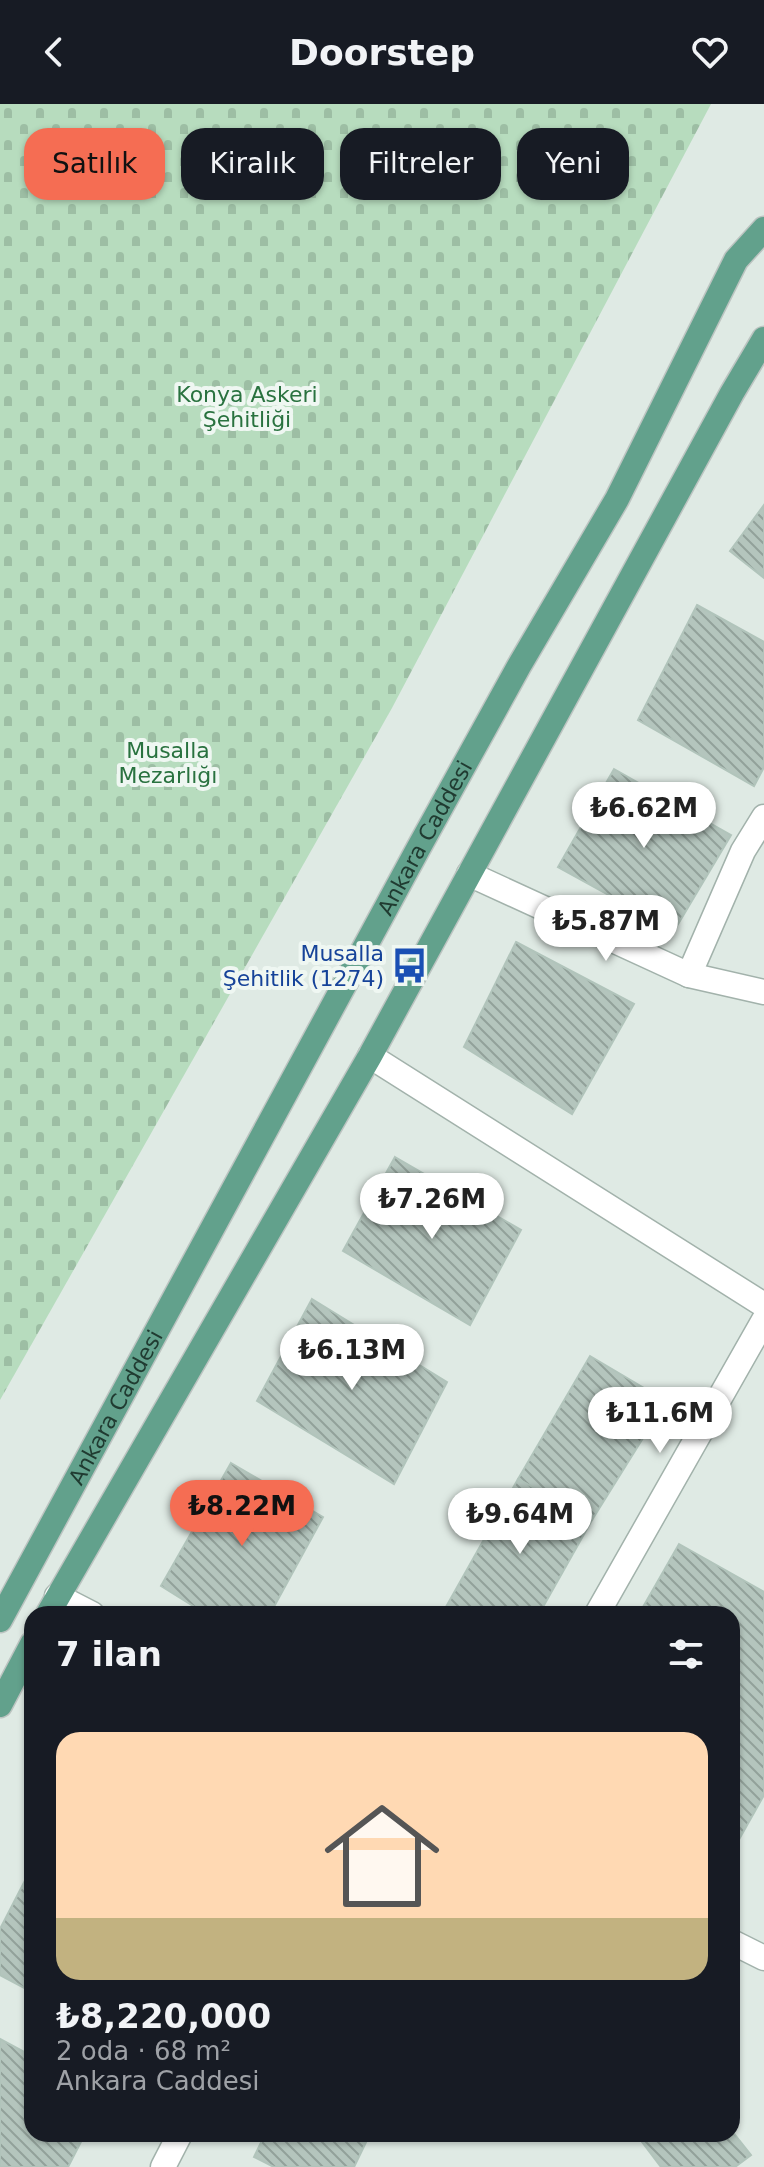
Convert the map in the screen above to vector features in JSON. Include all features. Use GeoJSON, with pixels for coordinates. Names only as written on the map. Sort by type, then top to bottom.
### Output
{"type":"FeatureCollection","features":[{"type":"Feature","properties":{"kind":"main road","name":"Ankara Caddesi"},"geometry":{"type":"LineString","coordinates":[[0,1620],[418,849],[519,666],[617,499],[736,260],[764,229]]}},
{"type":"Feature","properties":{"kind":"main road","name":"Ankara Caddesi"},"geometry":{"type":"LineString","coordinates":[[53,1605],[370,1056],[764,339]]}},
{"type":"Feature","properties":{"kind":"main road"},"geometry":{"type":"LineString","coordinates":[[0,1705],[24,1659]]}},
{"type":"Feature","properties":{"kind":"street"},"geometry":{"type":"LineString","coordinates":[[689,975],[743,851],[764,817]]}},
{"type":"Feature","properties":{"kind":"street"},"geometry":{"type":"LineString","coordinates":[[469,874],[689,975],[764,992]]}},
{"type":"Feature","properties":{"kind":"street"},"geometry":{"type":"LineString","coordinates":[[370,1056],[764,1305]]}},
{"type":"Feature","properties":{"kind":"street"},"geometry":{"type":"LineString","coordinates":[[602,1606],[764,1320]]}},
{"type":"Feature","properties":{"kind":"street"},"geometry":{"type":"LineString","coordinates":[[740,1946],[764,1958]]}},
{"type":"Feature","properties":{"kind":"street"},"geometry":{"type":"LineString","coordinates":[[163,2167],[176,2142]]}},
{"type":"Feature","properties":{"kind":"green space"},"geometry":{"type":"Polygon","coordinates":[[[0,104],[711,104],[392,708],[0,1400],[0,104]]]}},
{"type":"Feature","properties":{"kind":"building"},"geometry":{"type":"Polygon","coordinates":[[[764,505],[764,578],[730,551],[764,505]]]}},
{"type":"Feature","properties":{"kind":"building"},"geometry":{"type":"Polygon","coordinates":[[[697,605],[764,642],[764,767],[754,786],[638,720],[697,605]]]}},
{"type":"Feature","properties":{"kind":"building"},"geometry":{"type":"Polygon","coordinates":[[[614,769],[731,835],[674,931],[558,867],[614,769]]]}},
{"type":"Feature","properties":{"kind":"building"},"geometry":{"type":"Polygon","coordinates":[[[516,942],[634,1004],[572,1114],[464,1047],[516,942]]]}},
{"type":"Feature","properties":{"kind":"building"},"geometry":{"type":"Polygon","coordinates":[[[395,1157],[521,1230],[470,1325],[343,1251],[395,1157]]]}},
{"type":"Feature","properties":{"kind":"building"},"geometry":{"type":"Polygon","coordinates":[[[312,1299],[447,1382],[394,1484],[257,1401],[312,1299]]]}},
{"type":"Feature","properties":{"kind":"building"},"geometry":{"type":"Polygon","coordinates":[[[590,1356],[666,1401],[592,1520],[518,1479],[590,1356]]]}},
{"type":"Feature","properties":{"kind":"building"},"geometry":{"type":"Polygon","coordinates":[[[231,1463],[323,1517],[274,1606],[193,1606],[161,1586],[231,1463]]]}},
{"type":"Feature","properties":{"kind":"building"},"geometry":{"type":"Polygon","coordinates":[[[518,1479],[592,1520],[544,1606],[447,1606],[518,1479]]]}},
{"type":"Feature","properties":{"kind":"building"},"geometry":{"type":"Polygon","coordinates":[[[679,1544],[764,1592],[764,1795],[740,1838],[740,1606],[644,1606],[679,1544]]]}},
{"type":"Feature","properties":{"kind":"building"},"geometry":{"type":"Polygon","coordinates":[[[24,1882],[24,1988],[0,1975],[0,1929],[24,1882]]]}},
{"type":"Feature","properties":{"kind":"building"},"geometry":{"type":"Polygon","coordinates":[[[0,2039],[24,2052],[24,2142],[81,2142],[68,2167],[0,2167],[0,2039]]]}},
{"type":"Feature","properties":{"kind":"building"},"geometry":{"type":"Polygon","coordinates":[[[740,2141],[751,2155],[735,2167],[661,2167],[642,2142],[740,2141]]]}},
{"type":"Feature","properties":{"kind":"building"},"geometry":{"type":"Polygon","coordinates":[[[261,2142],[366,2142],[354,2167],[274,2167],[254,2157],[261,2142]]]}},
{"type":"Feature","properties":{"kind":"place","name":"Musalla Şehitlik (1274)"},"geometry":{"type":"Point","coordinates":[410,966]}},
{"type":"Feature","properties":{"kind":"park label","name":"Konya Askeri Şehitliği"},"geometry":{"type":"Point","coordinates":[247,406]}},
{"type":"Feature","properties":{"kind":"park label","name":"Musalla Mezarlığı"},"geometry":{"type":"Point","coordinates":[168,762]}}]}
